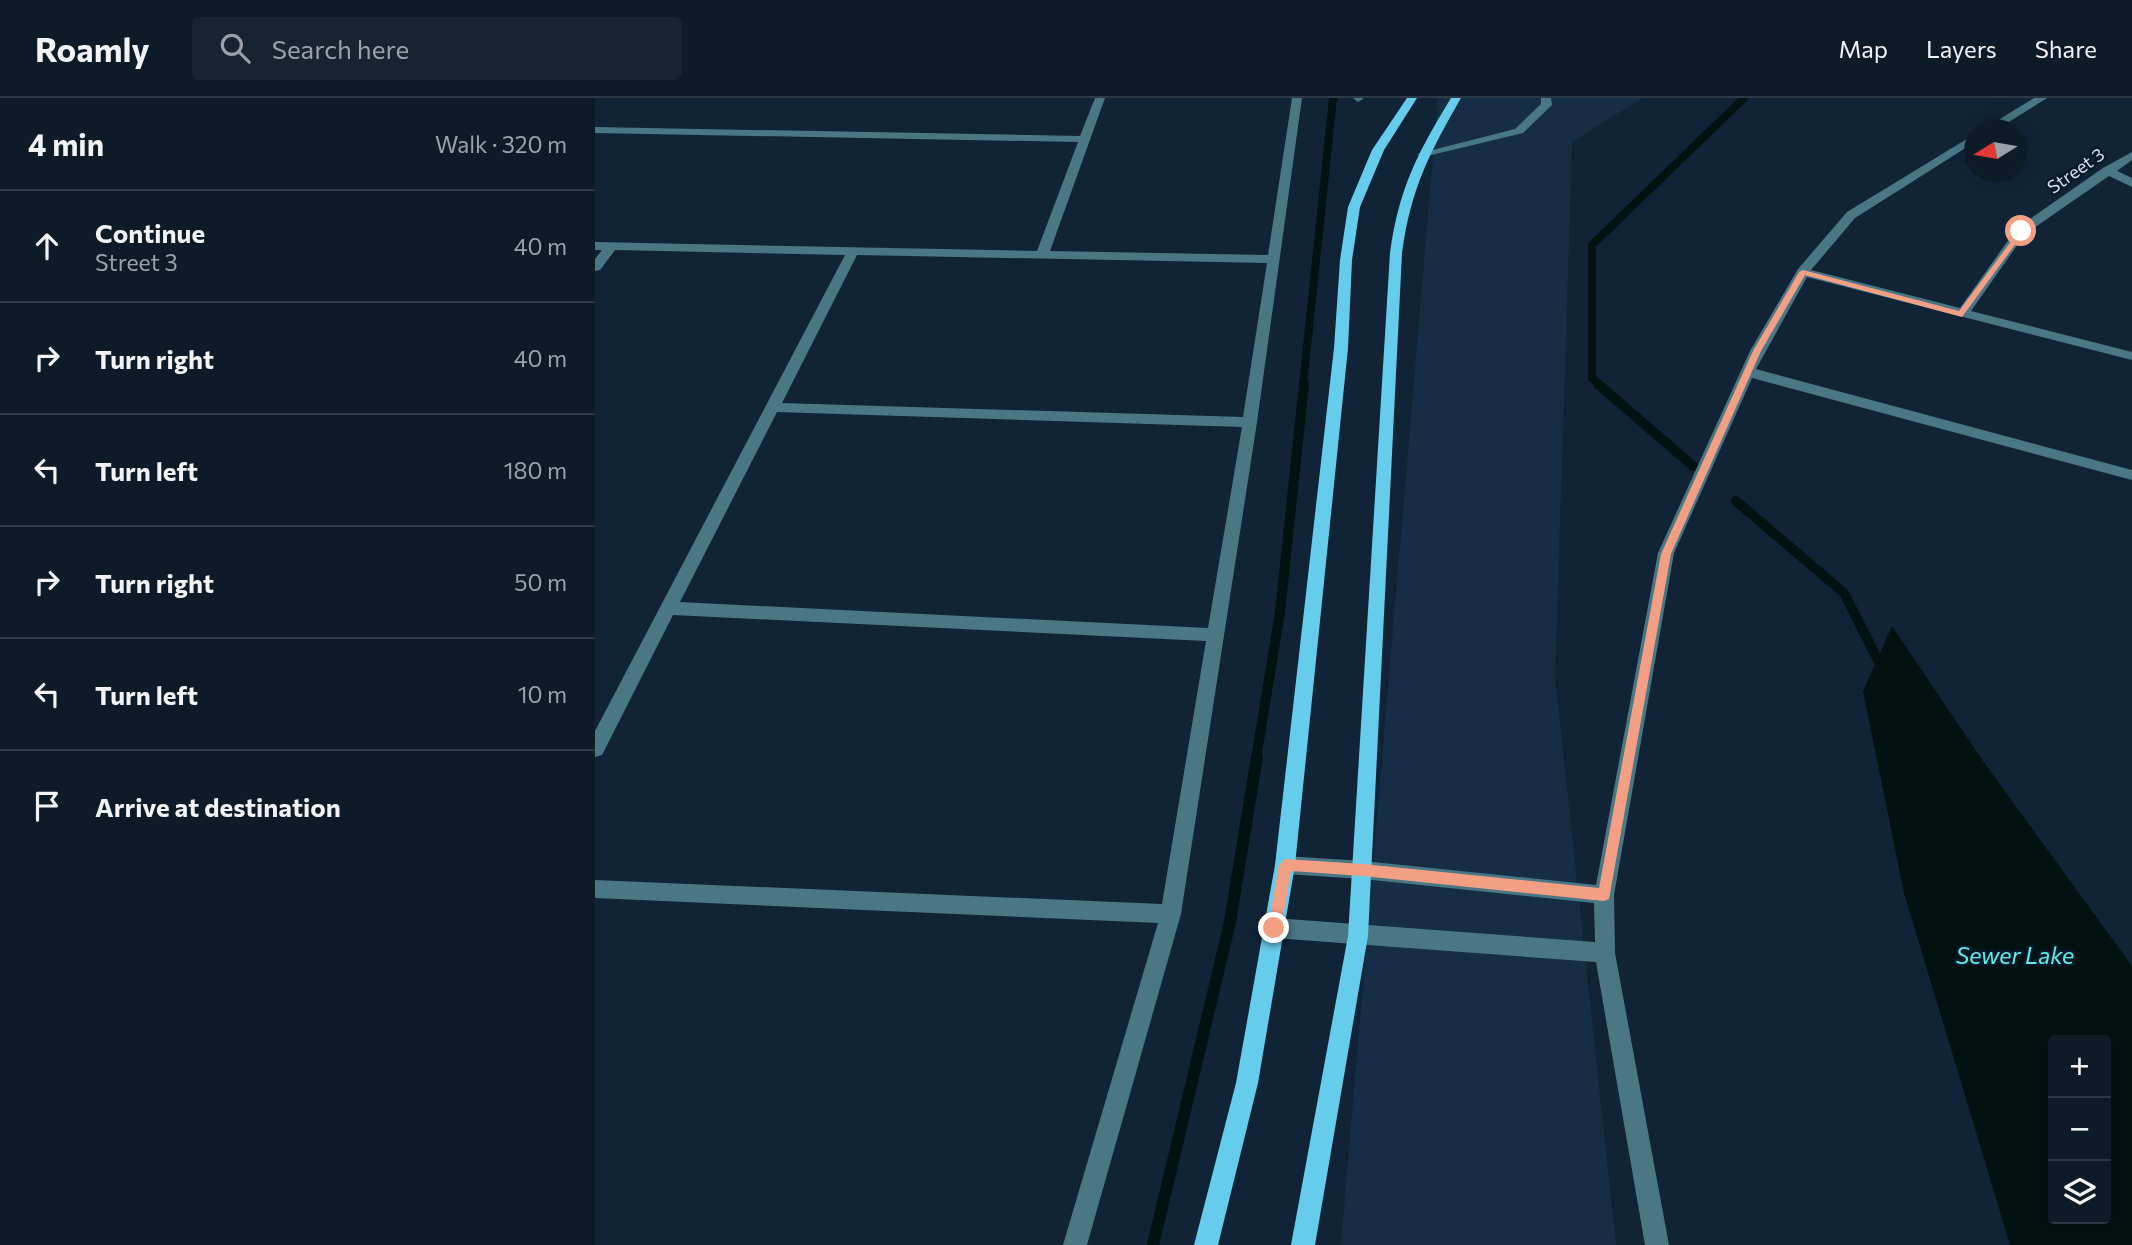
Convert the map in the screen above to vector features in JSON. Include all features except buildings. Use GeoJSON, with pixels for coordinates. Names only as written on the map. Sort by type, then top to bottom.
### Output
{"type":"FeatureCollection","features":[{"type":"Feature","properties":{"kind":"main road"},"geometry":{"type":"LineString","coordinates":[[1206,1245],[1247,1083],[1285,865],[1341,348],[1346,260],[1354,208],[1378,150],[1412,98]]}},
{"type":"Feature","properties":{"kind":"main road"},"geometry":{"type":"LineString","coordinates":[[1303,1245],[1358,936],[1396,253],[1402,211],[1423,155],[1456,98]]}},
{"type":"Feature","properties":{"kind":"street"},"geometry":{"type":"LineString","coordinates":[[1042,255],[1100,98]]}},
{"type":"Feature","properties":{"kind":"street"},"geometry":{"type":"LineString","coordinates":[[1075,1245],[1171,914],[1250,422],[1297,98]]}},
{"type":"Feature","properties":{"kind":"street"},"geometry":{"type":"LineString","coordinates":[[1423,155],[1519,131],[1547,105],[1546,98]]}},
{"type":"Feature","properties":{"kind":"street"},"geometry":{"type":"LineString","coordinates":[[2005,119],[2042,98]]}},
{"type":"Feature","properties":{"kind":"street"},"geometry":{"type":"LineString","coordinates":[[595,130],[1085,139]]}},
{"type":"Feature","properties":{"kind":"street"},"geometry":{"type":"LineString","coordinates":[[1657,1245],[1605,953],[1604,895],[1666,554],[1748,372],[1803,272],[1851,215],[1964,144]]}},
{"type":"Feature","properties":{"kind":"street","name":"Street 3"},"geometry":{"type":"LineString","coordinates":[[1962,314],[2021,231],[2132,155]]}},
{"type":"Feature","properties":{"kind":"street"},"geometry":{"type":"LineString","coordinates":[[2107,170],[2132,183]]}},
{"type":"Feature","properties":{"kind":"street"},"geometry":{"type":"LineString","coordinates":[[595,246],[1272,259]]}},
{"type":"Feature","properties":{"kind":"street"},"geometry":{"type":"LineString","coordinates":[[595,267],[611,247]]}},
{"type":"Feature","properties":{"kind":"street"},"geometry":{"type":"LineString","coordinates":[[595,749],[853,251]]}},
{"type":"Feature","properties":{"kind":"street"},"geometry":{"type":"LineString","coordinates":[[1803,272],[2132,356]]}},
{"type":"Feature","properties":{"kind":"street"},"geometry":{"type":"LineString","coordinates":[[1748,372],[2132,475]]}},
{"type":"Feature","properties":{"kind":"street"},"geometry":{"type":"LineString","coordinates":[[770,407],[1250,422]]}},
{"type":"Feature","properties":{"kind":"street"},"geometry":{"type":"LineString","coordinates":[[667,608],[1217,635]]}},
{"type":"Feature","properties":{"kind":"street"},"geometry":{"type":"LineString","coordinates":[[1285,865],[1363,870],[1604,895]]}},
{"type":"Feature","properties":{"kind":"street"},"geometry":{"type":"LineString","coordinates":[[595,889],[1171,914]]}},
{"type":"Feature","properties":{"kind":"street"},"geometry":{"type":"LineString","coordinates":[[1274,928],[1605,953]]}},
{"type":"Feature","properties":{"kind":"shaded area"},"geometry":{"type":"Polygon","coordinates":[[[1438,98],[1642,98],[1572,142],[1555,678],[1616,1245],[1341,1245],[1438,98]]]}},
{"type":"Feature","properties":{"kind":"water","name":"Sewer Lake"},"geometry":{"type":"Polygon","coordinates":[[[1892,626],[1983,761],[2132,966],[2132,1245],[2010,1245],[1904,893],[1863,691],[1892,626]]]}},
{"type":"Feature","properties":{"kind":"waterway"},"geometry":{"type":"LineString","coordinates":[[1303,385],[1333,98]]}},
{"type":"Feature","properties":{"kind":"waterway"},"geometry":{"type":"LineString","coordinates":[[1600,385],[1592,378],[1592,245],[1744,98]]}},
{"type":"Feature","properties":{"kind":"waterway"},"geometry":{"type":"LineString","coordinates":[[1256,759],[1280,612],[1304,384]]}},
{"type":"Feature","properties":{"kind":"waterway"},"geometry":{"type":"LineString","coordinates":[[1598,384],[1693,466]]}},
{"type":"Feature","properties":{"kind":"waterway"},"geometry":{"type":"LineString","coordinates":[[1736,501],[1844,593],[1883,670]]}},
{"type":"Feature","properties":{"kind":"waterway"},"geometry":{"type":"LineString","coordinates":[[1153,1245],[1230,922],[1257,757]]}},
{"type":"Feature","properties":{"kind":"route"},"geometry":{"type":"LineString","coordinates":[[1274,928],[1285,865],[1363,870],[1604,895],[1666,554],[1757,351],[1803,272],[1962,314],[2021,231]]}}]}
